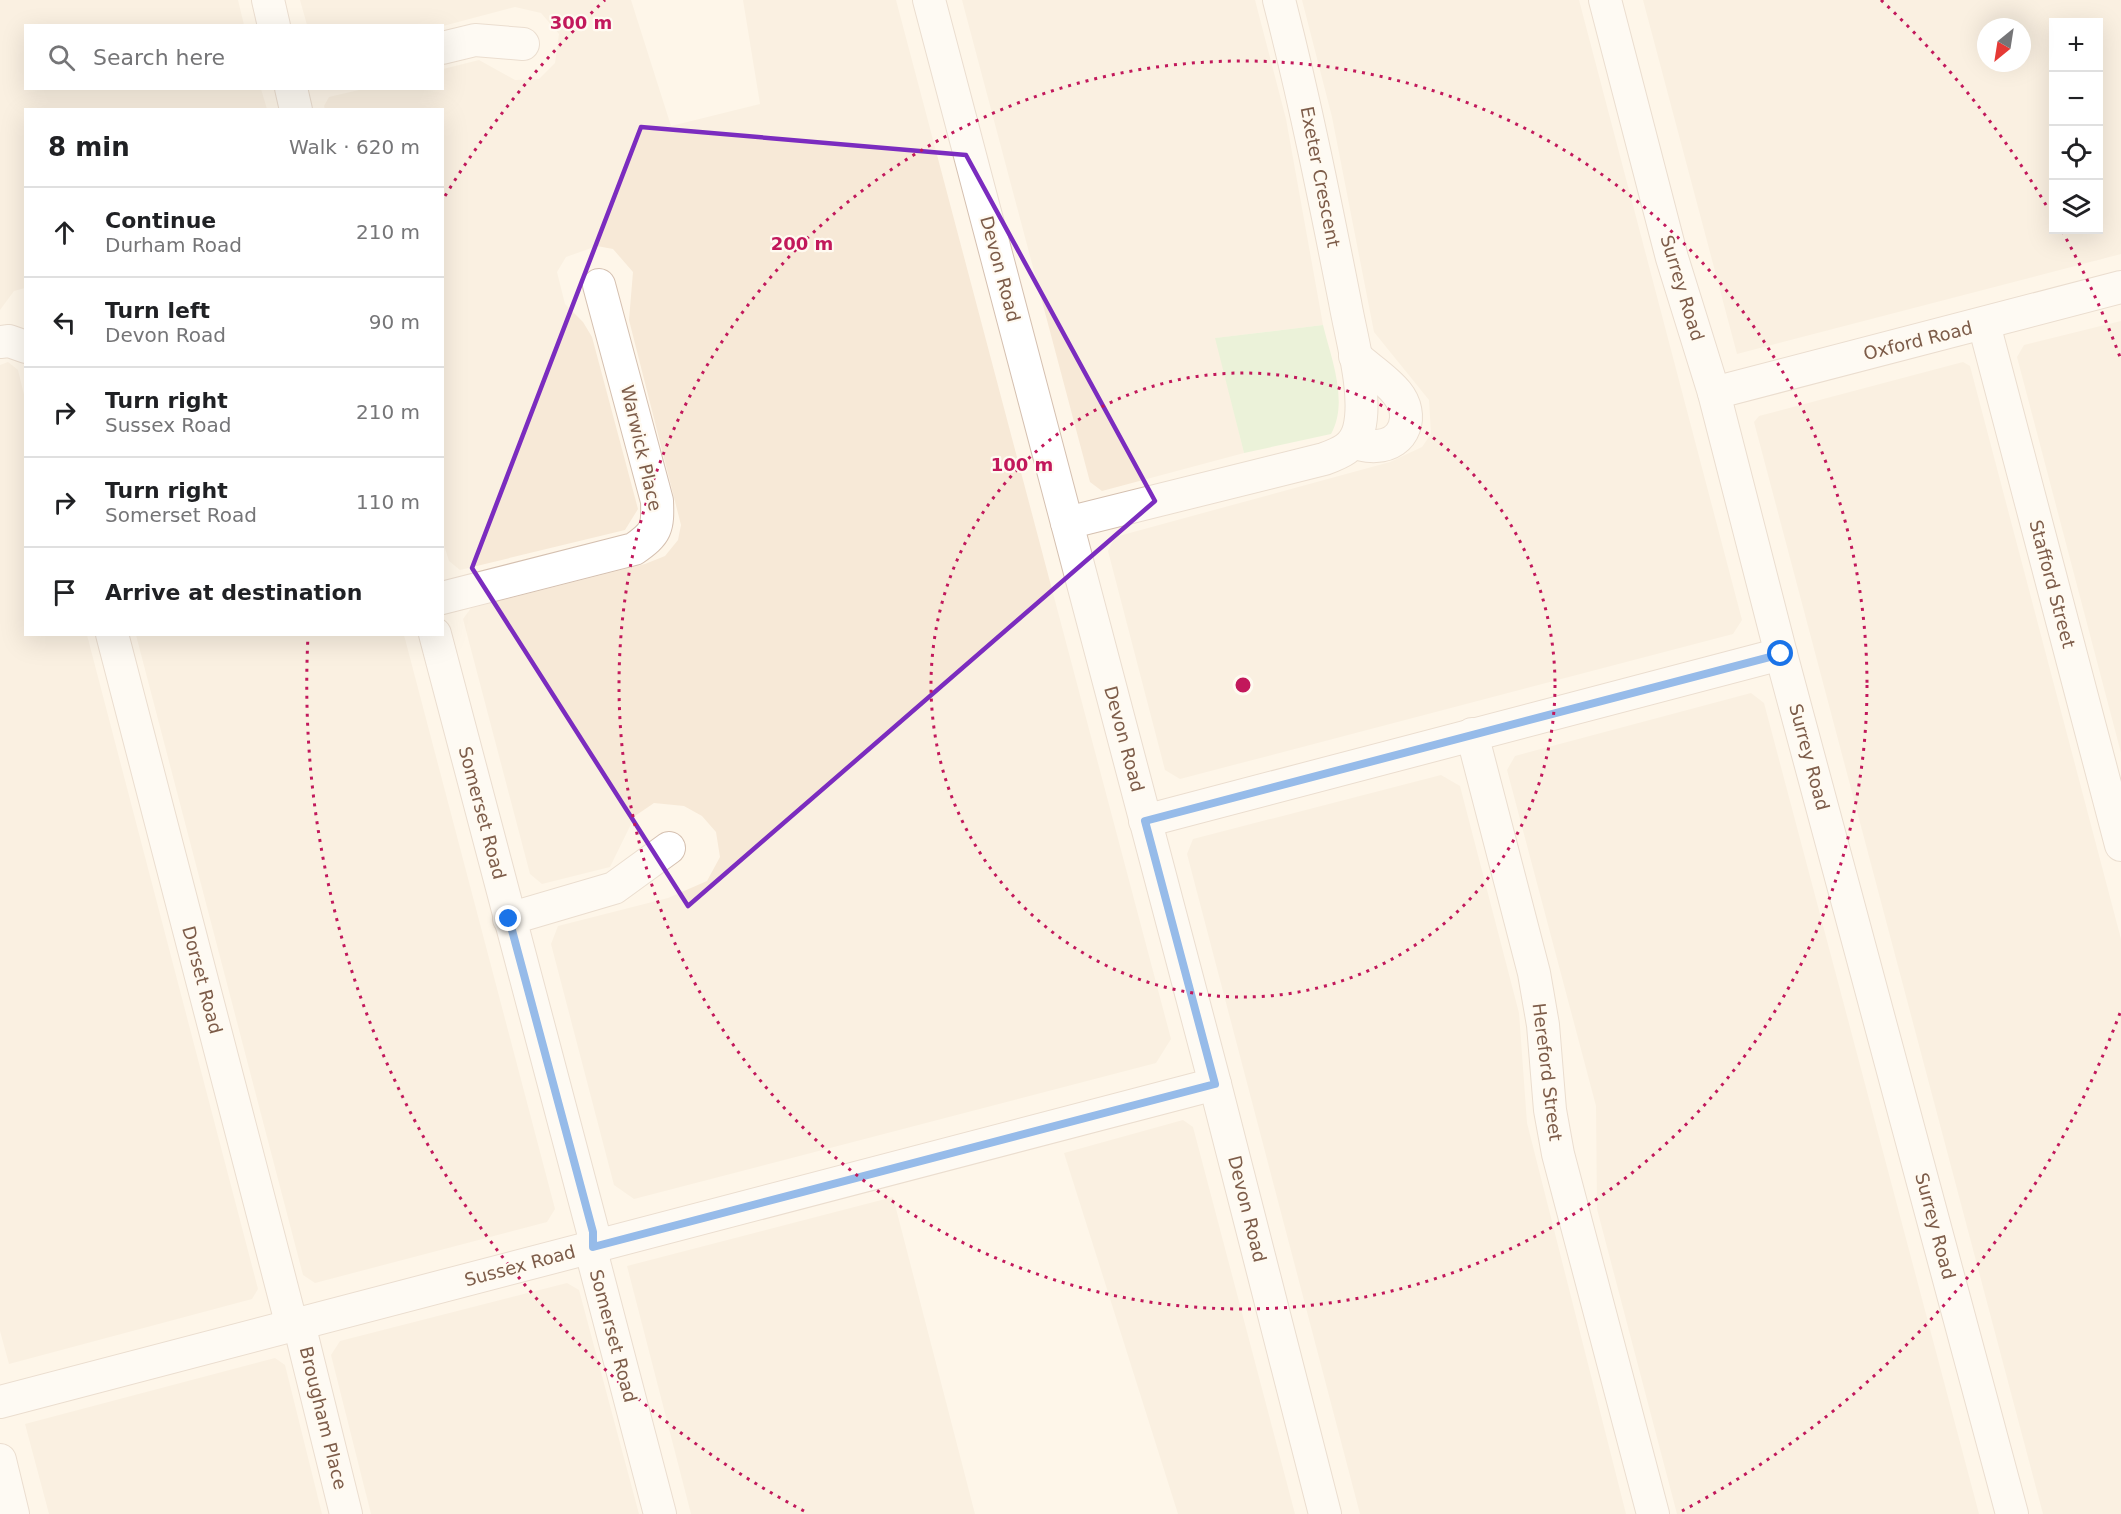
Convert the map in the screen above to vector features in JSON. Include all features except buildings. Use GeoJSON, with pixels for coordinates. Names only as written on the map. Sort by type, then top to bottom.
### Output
{"type":"FeatureCollection","features":[{"type":"Feature","properties":{"kind":"street"},"geometry":{"type":"LineString","coordinates":[[268,0],[274,24]]}},
{"type":"Feature","properties":{"kind":"street","name":"Devon Road"},"geometry":{"type":"LineString","coordinates":[[929,0],[1215,1084],[1325,1514]]}},
{"type":"Feature","properties":{"kind":"street","name":"Exeter Crescent"},"geometry":{"type":"LineString","coordinates":[[1279,0],[1308,113],[1355,356],[1361,411],[1359,428],[1353,443]]}},
{"type":"Feature","properties":{"kind":"street","name":"Surrey Road"},"geometry":{"type":"LineString","coordinates":[[1605,0],[1672,258],[1714,393],[1781,654],[2012,1514]]}},
{"type":"Feature","properties":{"kind":"street"},"geometry":{"type":"LineString","coordinates":[[444,48],[475,40],[523,44]]}},
{"type":"Feature","properties":{"kind":"street"},"geometry":{"type":"LineString","coordinates":[[291,90],[296,108]]}},
{"type":"Feature","properties":{"kind":"street","name":"Warwick Place"},"geometry":{"type":"LineString","coordinates":[[444,597],[634,549],[649,538],[658,525],[657,501],[599,285]]}},
{"type":"Feature","properties":{"kind":"street","name":"Oxford Road"},"geometry":{"type":"LineString","coordinates":[[1714,393],[2121,287]]}},
{"type":"Feature","properties":{"kind":"street","name":"Stafford Street"},"geometry":{"type":"LineString","coordinates":[[1984,324],[2121,845]]}},
{"type":"Feature","properties":{"kind":"street"},"geometry":{"type":"LineString","coordinates":[[0,342],[9,341],[24,346]]}},
{"type":"Feature","properties":{"kind":"street"},"geometry":{"type":"LineString","coordinates":[[1067,523],[1323,459],[1343,452],[1353,443],[1377,446],[1396,441],[1407,426],[1407,410],[1398,393],[1355,356]]}},
{"type":"Feature","properties":{"kind":"street","name":"Dorset Road"},"geometry":{"type":"LineString","coordinates":[[113,636],[288,1311],[295,1324]]}},
{"type":"Feature","properties":{"kind":"street","name":"Somerset Road"},"geometry":{"type":"LineString","coordinates":[[436,636],[593,1232],[594,1262],[660,1514]]}},
{"type":"Feature","properties":{"kind":"street"},"geometry":{"type":"LineString","coordinates":[[1145,821],[1781,654]]}},
{"type":"Feature","properties":{"kind":"street","name":"Hereford Street"},"geometry":{"type":"LineString","coordinates":[[1472,734],[1534,974],[1543,1025],[1550,1110],[1558,1154],[1653,1514]]}},
{"type":"Feature","properties":{"kind":"street"},"geometry":{"type":"LineString","coordinates":[[509,919],[614,888],[669,848]]}},
{"type":"Feature","properties":{"kind":"street","name":"Sussex Road"},"geometry":{"type":"LineString","coordinates":[[0,1402],[1215,1084]]}},
{"type":"Feature","properties":{"kind":"street","name":"Brougham Place"},"geometry":{"type":"LineString","coordinates":[[295,1324],[302,1336],[346,1514]]}},
{"type":"Feature","properties":{"kind":"street"},"geometry":{"type":"LineString","coordinates":[[0,1460],[13,1514]]}},
{"type":"Feature","properties":{"kind":"highlighted area"},"geometry":{"type":"Polygon","coordinates":[[[641,127],[966,155],[1155,501],[688,906],[472,568],[641,127]]]}},
{"type":"Feature","properties":{"kind":"shaded area"},"geometry":{"type":"Polygon","coordinates":[[[0,0],[238,0],[244,24],[24,24],[24,90],[261,90],[267,108],[24,108],[24,288],[14,291],[0,310],[0,0]]]}},
{"type":"Feature","properties":{"kind":"shaded area"},"geometry":{"type":"Polygon","coordinates":[[[300,0],[631,0],[671,126],[760,104],[743,0],[896,0],[1171,1039],[1156,1063],[634,1199],[614,1185],[551,944],[558,926],[668,898],[707,881],[720,857],[716,832],[702,816],[684,806],[654,803],[635,816],[610,867],[542,884],[530,874],[463,619],[471,608],[645,564],[665,556],[678,540],[681,525],[629,320],[633,272],[613,249],[597,246],[566,257],[557,272],[565,304],[583,322],[592,337],[638,509],[625,530],[460,570],[449,561],[444,545],[444,108],[324,108],[324,106],[329,97],[359,90],[444,90],[444,69],[479,60],[515,80],[539,79],[555,63],[559,34],[541,13],[515,7],[444,26],[307,24],[300,0]]]}},
{"type":"Feature","properties":{"kind":"shaded area"},"geometry":{"type":"Polygon","coordinates":[[[962,0],[1255,0],[1286,119],[1323,325],[1216,338],[1244,453],[1102,491],[1090,482],[962,0]]]}},
{"type":"Feature","properties":{"kind":"shaded area"},"geometry":{"type":"Polygon","coordinates":[[[1302,0],[1579,0],[1742,620],[1733,634],[1180,779],[1165,770],[1108,551],[1115,537],[1390,462],[1422,447],[1431,434],[1429,400],[1374,332],[1332,117],[1302,0]]]}},
{"type":"Feature","properties":{"kind":"shaded area"},"geometry":{"type":"Polygon","coordinates":[[[1643,0],[2121,0],[2121,254],[1737,354],[1643,0]]]}},
{"type":"Feature","properties":{"kind":"shaded area"},"geometry":{"type":"Polygon","coordinates":[[[2121,321],[2121,753],[2017,357],[2024,345],[2121,321]]]}},
{"type":"Feature","properties":{"kind":"shaded area"},"geometry":{"type":"Polygon","coordinates":[[[8,362],[18,370],[24,395],[24,636],[87,636],[258,1289],[252,1299],[9,1364],[0,1331],[0,365],[8,362]]]}},
{"type":"Feature","properties":{"kind":"shaded area"},"geometry":{"type":"Polygon","coordinates":[[[1963,362],[1970,366],[2121,939],[2121,1514],[2043,1514],[1754,422],[1759,416],[1963,362]]]}},
{"type":"Feature","properties":{"kind":"shaded area"},"geometry":{"type":"Polygon","coordinates":[[[136,636],[404,636],[555,1209],[547,1222],[315,1283],[303,1275],[136,636]]]}},
{"type":"Feature","properties":{"kind":"shaded area"},"geometry":{"type":"Polygon","coordinates":[[[1751,693],[1764,703],[1979,1514],[1677,1514],[1597,1209],[1596,1106],[1507,770],[1515,756],[1751,693]]]}},
{"type":"Feature","properties":{"kind":"shaded area"},"geometry":{"type":"Polygon","coordinates":[[[1441,775],[1460,786],[1519,1013],[1527,1123],[1626,1514],[1360,1514],[1187,854],[1193,839],[1441,775]]]}},
{"type":"Feature","properties":{"kind":"shaded area"},"geometry":{"type":"Polygon","coordinates":[[[1183,1120],[1193,1127],[1295,1514],[1178,1514],[1064,1153],[1183,1120]]]}},
{"type":"Feature","properties":{"kind":"shaded area"},"geometry":{"type":"Polygon","coordinates":[[[893,1197],[975,1514],[691,1514],[627,1266],[893,1197]]]}},
{"type":"Feature","properties":{"kind":"shaded area"},"geometry":{"type":"Polygon","coordinates":[[[567,1283],[579,1290],[639,1514],[371,1514],[331,1355],[340,1341],[567,1283]]]}},
{"type":"Feature","properties":{"kind":"shaded area"},"geometry":{"type":"Polygon","coordinates":[[[275,1358],[285,1365],[322,1514],[49,1514],[25,1424],[275,1358]]]}},
{"type":"Feature","properties":{"kind":"green space"},"geometry":{"type":"Polygon","coordinates":[[[1323,325],[1337,380],[1338,408],[1331,434],[1244,453],[1215,338],[1323,325]]]}},
{"type":"Feature","properties":{"kind":"route"},"geometry":{"type":"LineString","coordinates":[[509,919],[593,1232],[593,1247],[1215,1084],[1145,821],[1781,654]]}}]}
